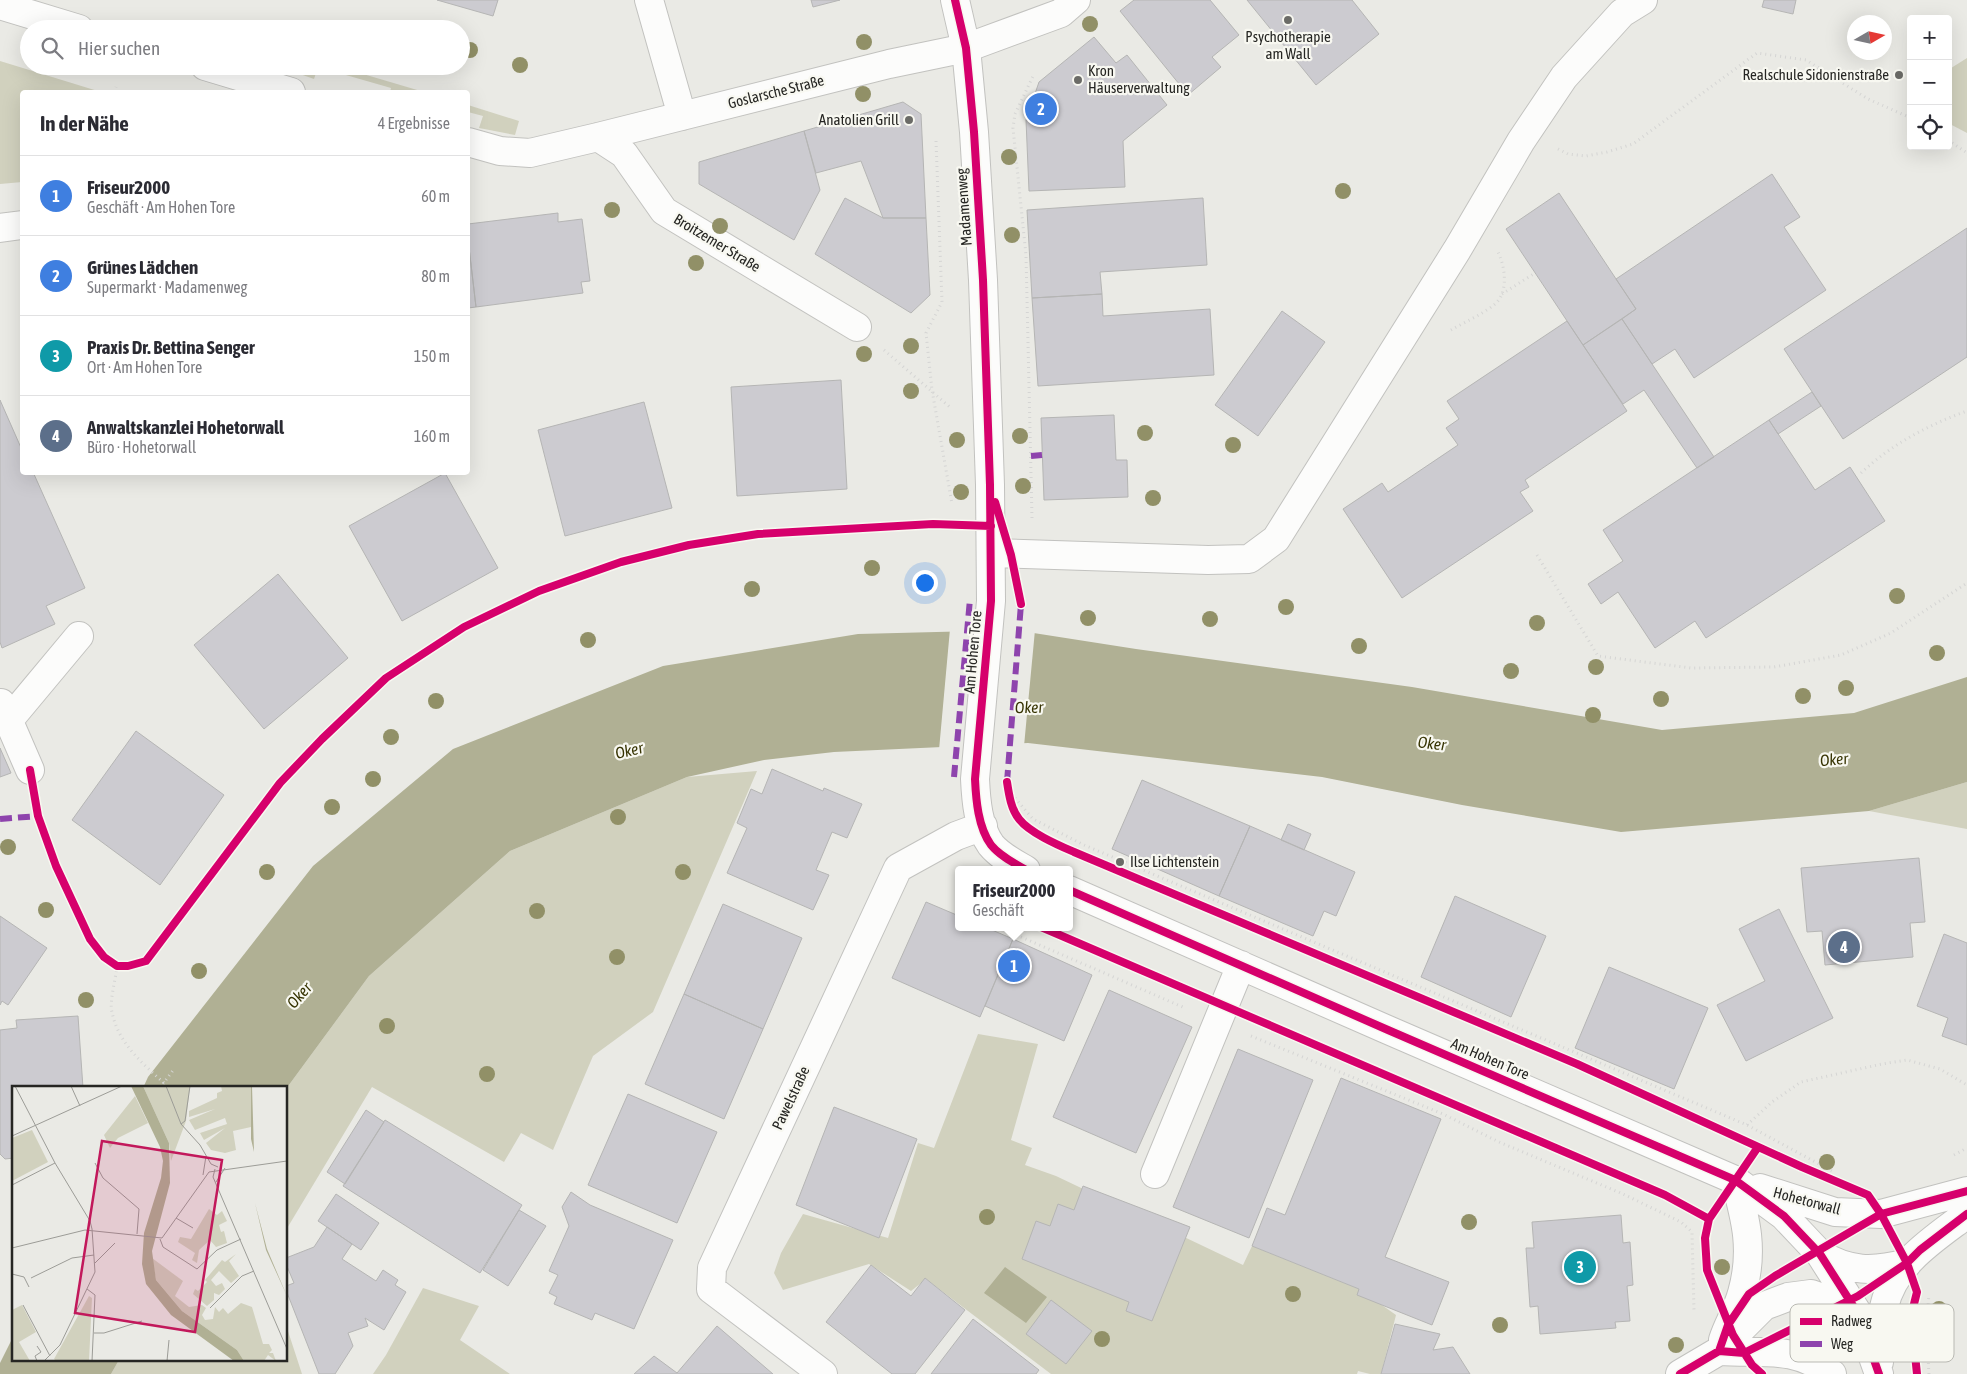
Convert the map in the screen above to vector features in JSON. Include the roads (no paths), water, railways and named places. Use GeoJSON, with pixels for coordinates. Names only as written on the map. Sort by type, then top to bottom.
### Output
{"type":"FeatureCollection","features":[{"type":"Feature","properties":{"kind":"street"},"geometry":{"type":"LineString","coordinates":[[649,0],[682,116]]}},
{"type":"Feature","properties":{"kind":"street","name":"Madamenweg"},"geometry":{"type":"LineString","coordinates":[[955,0],[966,48],[974,132],[983,280],[988,414]]}},
{"type":"Feature","properties":{"kind":"street","name":"Goslarsche Straße"},"geometry":{"type":"LineString","coordinates":[[470,143],[500,151],[530,153],[880,66],[966,48],[1061,13],[1076,0]]}},
{"type":"Feature","properties":{"kind":"street"},"geometry":{"type":"LineString","coordinates":[[992,553],[1208,560],[1248,559],[1276,539],[1457,250],[1521,142],[1564,76],[1622,13],[1642,0]]}},
{"type":"Feature","properties":{"kind":"street"},"geometry":{"type":"LineString","coordinates":[[0,5],[49,20]]}},
{"type":"Feature","properties":{"kind":"street"},"geometry":{"type":"LineString","coordinates":[[235,75],[284,90]]}},
{"type":"Feature","properties":{"kind":"street","name":"Broitzemer Straße"},"geometry":{"type":"LineString","coordinates":[[598,137],[624,154],[664,212],[857,326]]}},
{"type":"Feature","properties":{"kind":"street"},"geometry":{"type":"LineString","coordinates":[[0,228],[20,225]]}},
{"type":"Feature","properties":{"kind":"street","name":"Am Hohen Tore"},"geometry":{"type":"LineString","coordinates":[[988,414],[992,553],[991,601],[975,779],[976,802],[990,844],[1004,857],[1019,866]]}},
{"type":"Feature","properties":{"kind":"street"},"geometry":{"type":"LineString","coordinates":[[30,770],[4,711],[79,636]]}},
{"type":"Feature","properties":{"kind":"street","name":"Pawelstraße"},"geometry":{"type":"LineString","coordinates":[[823,1374],[711,1289],[712,1268],[898,868],[956,836],[983,826]]}},
{"type":"Feature","properties":{"kind":"street","name":"Am Hohen Tore"},"geometry":{"type":"LineString","coordinates":[[1073,892],[1743,1186],[1784,1216],[1820,1254],[1852,1304]]}},
{"type":"Feature","properties":{"kind":"street"},"geometry":{"type":"LineString","coordinates":[[1155,1174],[1241,965]]}},
{"type":"Feature","properties":{"kind":"street"},"geometry":{"type":"LineString","coordinates":[[1719,1351],[1742,1294],[1749,1244],[1743,1186]]}},
{"type":"Feature","properties":{"kind":"street","name":"Hohetorwall"},"geometry":{"type":"LineString","coordinates":[[1743,1186],[1835,1212],[1870,1214],[1881,1214],[1967,1192]]}},
{"type":"Feature","properties":{"kind":"street"},"geometry":{"type":"LineString","coordinates":[[1885,1304],[1895,1280],[1907,1263],[1920,1250],[1967,1214]]}},
{"type":"Feature","properties":{"kind":"street"},"geometry":{"type":"LineString","coordinates":[[1820,1254],[1848,1268],[1887,1269],[1907,1263]]}},
{"type":"Feature","properties":{"kind":"street"},"geometry":{"type":"LineString","coordinates":[[1680,1374],[1719,1351],[1764,1306],[1788,1297],[1811,1294],[1839,1304]]}},
{"type":"Feature","properties":{"kind":"street"},"geometry":{"type":"LineString","coordinates":[[1719,1351],[1744,1353],[1770,1351],[1790,1354]]}},
{"type":"Feature","properties":{"kind":"street"},"geometry":{"type":"LineString","coordinates":[[1814,1362],[1832,1374]]}},
{"type":"Feature","properties":{"kind":"water","name":"Oker"},"geometry":{"type":"Polygon","coordinates":[[[1015,630],[1136,649],[1412,687],[1662,730],[1854,713],[1967,677],[1967,782],[1869,811],[1621,832],[1462,805],[1322,777],[1028,743],[834,752],[764,760],[687,777],[510,851],[369,976],[288,1086],[144,1086],[148,1077],[313,866],[453,749],[663,666],[858,634],[1015,630]]]}},
{"type":"Feature","properties":{"kind":"water"},"geometry":{"type":"Polygon","coordinates":[[[1005,1267],[1047,1297],[1026,1323],[984,1293],[1005,1267]]]}},
{"type":"Feature","properties":{"kind":"water"},"geometry":{"type":"Polygon","coordinates":[[[12,1339],[12,1362],[118,1362],[111,1374],[0,1374],[0,1363],[12,1339]]]}},
{"type":"Feature","properties":{"kind":"place","name":"Psychotherapie am Wall"},"geometry":{"type":"Point","coordinates":[1288,20]}},
{"type":"Feature","properties":{"kind":"place","name":"Realschule Sidonienstraße"},"geometry":{"type":"Point","coordinates":[1899,75]}},
{"type":"Feature","properties":{"kind":"place","name":"Kron Häuserverwaltung"},"geometry":{"type":"Point","coordinates":[1078,80]}},
{"type":"Feature","properties":{"kind":"place","name":"Grünes Lädchen"},"geometry":{"type":"Point","coordinates":[1041,109]}},
{"type":"Feature","properties":{"kind":"place","name":"Anatolien Grill"},"geometry":{"type":"Point","coordinates":[909,120]}},
{"type":"Feature","properties":{"kind":"place","name":"Ilse Lichtenstein"},"geometry":{"type":"Point","coordinates":[1120,862]}},
{"type":"Feature","properties":{"kind":"place","name":"Anwaltskanzlei Hohetorwall"},"geometry":{"type":"Point","coordinates":[1844,947]}},
{"type":"Feature","properties":{"kind":"place","name":"Friseur2000"},"geometry":{"type":"Point","coordinates":[1014,966]}},
{"type":"Feature","properties":{"kind":"place","name":"Praxis Dr. Bettina Senger"},"geometry":{"type":"Point","coordinates":[1580,1267]}}]}
